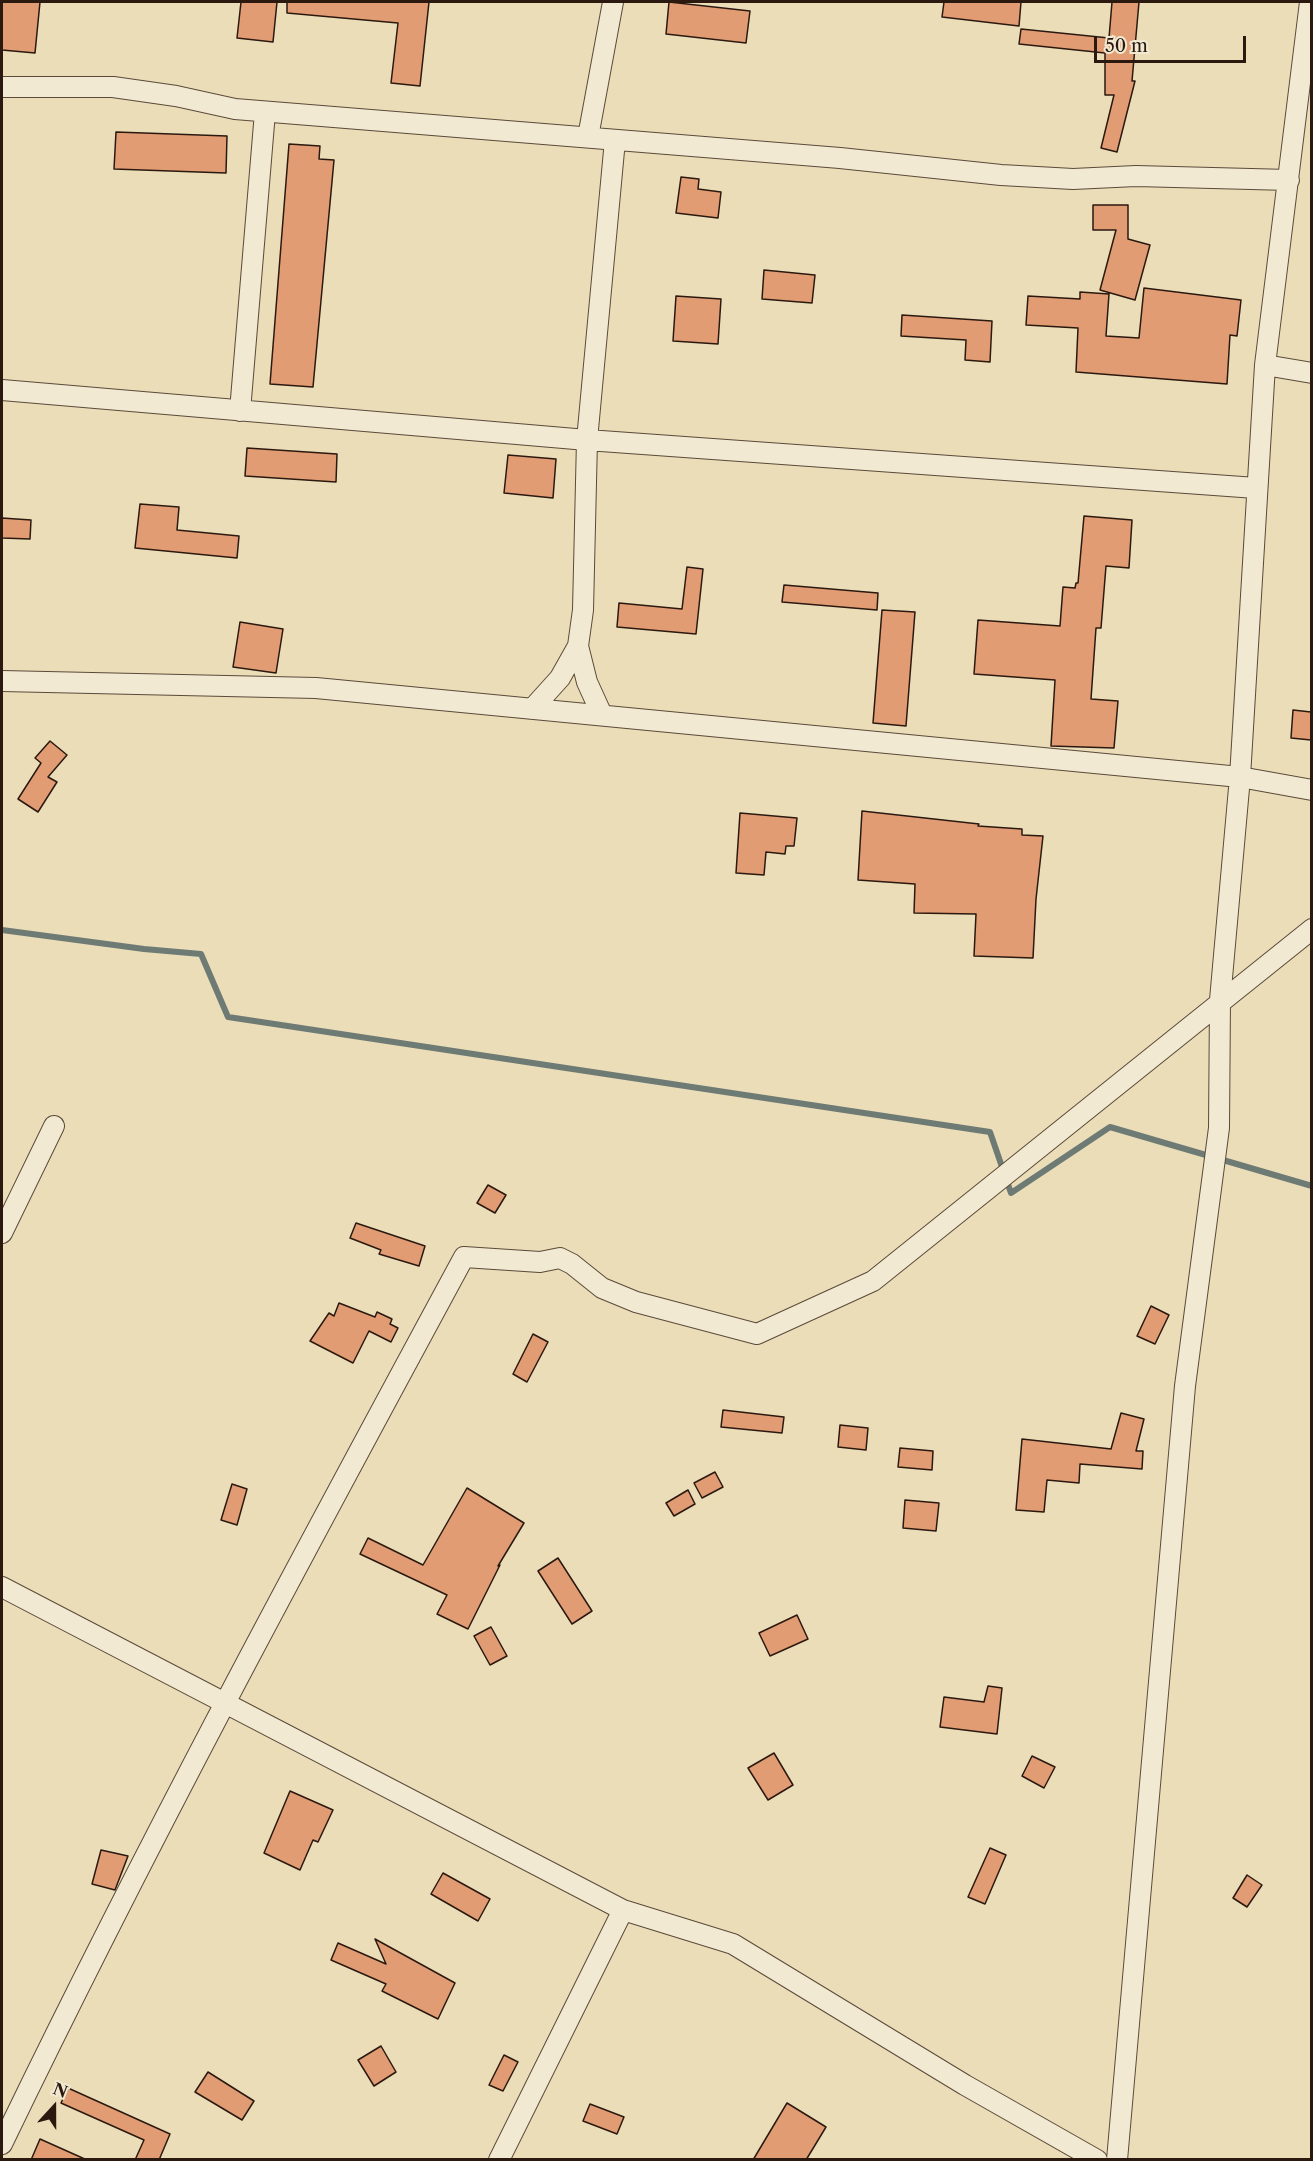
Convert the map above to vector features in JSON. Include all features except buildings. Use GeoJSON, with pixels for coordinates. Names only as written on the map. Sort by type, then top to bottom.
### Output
{"type":"FeatureCollection","features":[{"type":"Feature","properties":{"kind":"street"},"geometry":{"type":"LineString","coordinates":[[588,137],[613,2]]}},
{"type":"Feature","properties":{"kind":"street"},"geometry":{"type":"LineString","coordinates":[[1118,2160],[1185,1386],[1220,1128],[1220,1000],[1240,777],[1265,365],[1310,2]]}},
{"type":"Feature","properties":{"kind":"street"},"geometry":{"type":"LineString","coordinates":[[2,87],[113,87],[176,96],[235,109],[265,112],[840,158],[1001,175],[1073,179],[1136,176],[1289,180]]}},
{"type":"Feature","properties":{"kind":"street"},"geometry":{"type":"LineString","coordinates":[[240,411],[265,112]]}},
{"type":"Feature","properties":{"kind":"street"},"geometry":{"type":"LineString","coordinates":[[532,709],[560,678],[578,646],[583,610],[587,440],[615,140]]}},
{"type":"Feature","properties":{"kind":"street"},"geometry":{"type":"LineString","coordinates":[[1265,365],[1311,373]]}},
{"type":"Feature","properties":{"kind":"street"},"geometry":{"type":"LineString","coordinates":[[2,390],[587,440],[1256,488]]}},
{"type":"Feature","properties":{"kind":"street"},"geometry":{"type":"LineString","coordinates":[[578,646],[587,682],[602,715]]}},
{"type":"Feature","properties":{"kind":"street"},"geometry":{"type":"LineString","coordinates":[[2,681],[316,688],[1240,777],[1311,790]]}},
{"type":"Feature","properties":{"kind":"street"},"geometry":{"type":"LineString","coordinates":[[2,2144],[81,1979],[223,1702],[464,1257],[540,1262],[560,1258],[572,1264],[602,1288],[636,1302],[757,1334],[873,1281],[1311,929]]}},
{"type":"Feature","properties":{"kind":"street"},"geometry":{"type":"LineString","coordinates":[[2,1233],[54,1126]]}},
{"type":"Feature","properties":{"kind":"street"},"geometry":{"type":"LineString","coordinates":[[2,1587],[623,1910],[733,1944],[965,2085],[1097,2160]]}},
{"type":"Feature","properties":{"kind":"street"},"geometry":{"type":"LineString","coordinates":[[499,2160],[623,1910]]}},
{"type":"Feature","properties":{"kind":"waterway"},"geometry":{"type":"LineString","coordinates":[[2,930],[144,949],[201,954],[228,1017],[990,1132],[1011,1193],[1110,1127],[1312,1186]]}}]}
